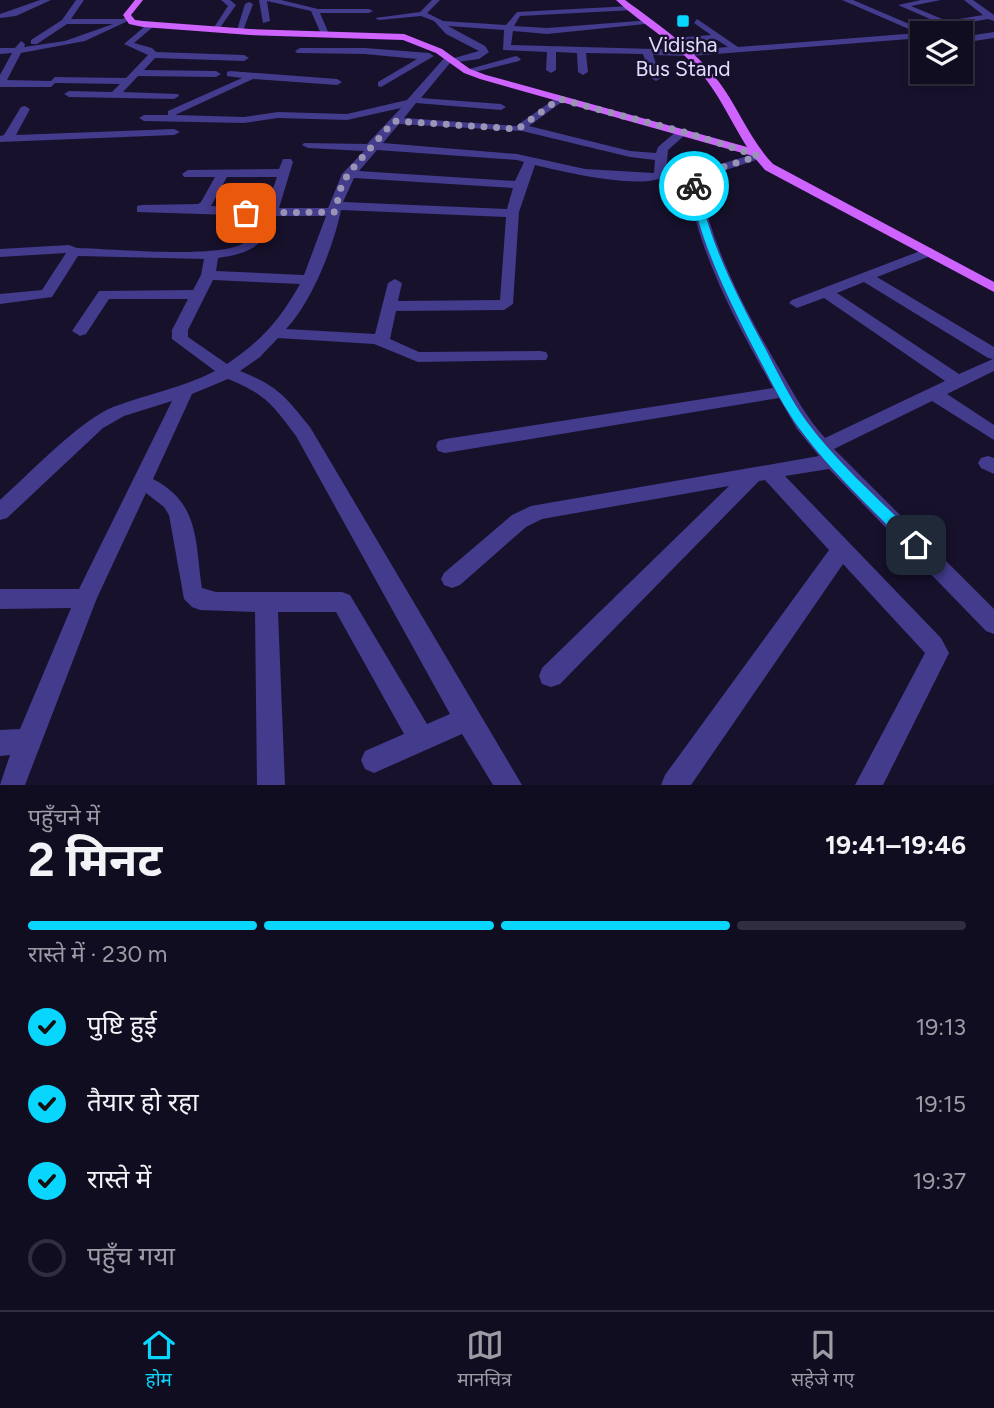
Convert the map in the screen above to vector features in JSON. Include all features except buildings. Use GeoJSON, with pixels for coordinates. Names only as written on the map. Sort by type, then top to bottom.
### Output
{"type":"FeatureCollection","features":[{"type":"Feature","properties":{"kind":"main road"},"geometry":{"type":"LineString","coordinates":[[139,0],[126,20],[150,25],[214,30],[391,35],[422,41],[467,71],[757,155],[785,177],[994,288]]}},
{"type":"Feature","properties":{"kind":"main road"},"geometry":{"type":"LineString","coordinates":[[620,0],[690,53],[729,103],[757,155]]}},
{"type":"Feature","properties":{"kind":"street"},"geometry":{"type":"LineString","coordinates":[[0,16],[13,14],[47,0]]}},
{"type":"Feature","properties":{"kind":"street"},"geometry":{"type":"LineString","coordinates":[[65,25],[80,0]]}},
{"type":"Feature","properties":{"kind":"street"},"geometry":{"type":"LineString","coordinates":[[214,30],[232,5],[225,0]]}},
{"type":"Feature","properties":{"kind":"street"},"geometry":{"type":"LineString","coordinates":[[263,0],[266,21]]}},
{"type":"Feature","properties":{"kind":"street"},"geometry":{"type":"LineString","coordinates":[[270,0],[310,7],[316,11],[326,34]]}},
{"type":"Feature","properties":{"kind":"street"},"geometry":{"type":"LineString","coordinates":[[365,0],[369,11]]}},
{"type":"Feature","properties":{"kind":"street"},"geometry":{"type":"LineString","coordinates":[[422,14],[436,0]]}},
{"type":"Feature","properties":{"kind":"street"},"geometry":{"type":"LineString","coordinates":[[521,13],[534,0]]}},
{"type":"Feature","properties":{"kind":"street"},"geometry":{"type":"LineString","coordinates":[[552,0],[565,12]]}},
{"type":"Feature","properties":{"kind":"street"},"geometry":{"type":"LineString","coordinates":[[846,0],[910,27]]}},
{"type":"Feature","properties":{"kind":"street"},"geometry":{"type":"LineString","coordinates":[[937,0],[902,5],[941,21]]}},
{"type":"Feature","properties":{"kind":"street"},"geometry":{"type":"LineString","coordinates":[[971,2],[992,17]]}},
{"type":"Feature","properties":{"kind":"street"},"geometry":{"type":"LineString","coordinates":[[971,2],[994,4]]}},
{"type":"Feature","properties":{"kind":"street"},"geometry":{"type":"LineString","coordinates":[[239,31],[249,4]]}},
{"type":"Feature","properties":{"kind":"street"},"geometry":{"type":"LineString","coordinates":[[631,8],[514,15],[509,28],[507,49],[582,51],[610,55],[690,53],[910,33]]}},
{"type":"Feature","properties":{"kind":"street"},"geometry":{"type":"LineString","coordinates":[[316,11],[369,11],[379,18],[391,35]]}},
{"type":"Feature","properties":{"kind":"street"},"geometry":{"type":"LineString","coordinates":[[541,13],[551,19]]}},
{"type":"Feature","properties":{"kind":"street"},"geometry":{"type":"LineString","coordinates":[[300,51],[365,51],[426,57],[477,57],[484,52],[482,48],[449,32],[440,23],[422,14],[379,18]]}},
{"type":"Feature","properties":{"kind":"street"},"geometry":{"type":"LineString","coordinates":[[961,21],[992,17]]}},
{"type":"Feature","properties":{"kind":"street"},"geometry":{"type":"LineString","coordinates":[[40,32],[65,25],[126,20]]}},
{"type":"Feature","properties":{"kind":"street"},"geometry":{"type":"LineString","coordinates":[[0,51],[26,46],[73,44],[108,31],[126,20]]}},
{"type":"Feature","properties":{"kind":"street"},"geometry":{"type":"LineString","coordinates":[[697,21],[736,49]]}},
{"type":"Feature","properties":{"kind":"street"},"geometry":{"type":"LineString","coordinates":[[440,23],[547,31],[652,23]]}},
{"type":"Feature","properties":{"kind":"street"},"geometry":{"type":"LineString","coordinates":[[150,25],[128,44],[149,50],[153,55],[244,58]]}},
{"type":"Feature","properties":{"kind":"street"},"geometry":{"type":"LineString","coordinates":[[603,28],[610,55]]}},
{"type":"Feature","properties":{"kind":"street"},"geometry":{"type":"LineString","coordinates":[[0,83],[26,46],[53,29]]}},
{"type":"Feature","properties":{"kind":"street"},"geometry":{"type":"LineString","coordinates":[[307,34],[293,60],[329,60]]}},
{"type":"Feature","properties":{"kind":"street"},"geometry":{"type":"LineString","coordinates":[[973,38],[994,35]]}},
{"type":"Feature","properties":{"kind":"street"},"geometry":{"type":"LineString","coordinates":[[674,41],[719,37]]}},
{"type":"Feature","properties":{"kind":"street"},"geometry":{"type":"LineString","coordinates":[[551,70],[552,51]]}},
{"type":"Feature","properties":{"kind":"street"},"geometry":{"type":"LineString","coordinates":[[582,51],[583,72]]}},
{"type":"Feature","properties":{"kind":"street"},"geometry":{"type":"LineString","coordinates":[[648,52],[656,78]]}},
{"type":"Feature","properties":{"kind":"street"},"geometry":{"type":"LineString","coordinates":[[115,95],[153,55]]}},
{"type":"Feature","properties":{"kind":"street"},"geometry":{"type":"LineString","coordinates":[[381,84],[426,57]]}},
{"type":"Feature","properties":{"kind":"street"},"geometry":{"type":"LineString","coordinates":[[0,512],[97,424],[118,412],[204,384],[254,353],[289,317],[309,280],[348,174],[448,57]]}},
{"type":"Feature","properties":{"kind":"street"},"geometry":{"type":"LineString","coordinates":[[467,71],[516,59]]}},
{"type":"Feature","properties":{"kind":"street"},"geometry":{"type":"LineString","coordinates":[[275,78],[285,69]]}},
{"type":"Feature","properties":{"kind":"street"},"geometry":{"type":"LineString","coordinates":[[43,95],[63,71]]}},
{"type":"Feature","properties":{"kind":"street"},"geometry":{"type":"LineString","coordinates":[[0,83],[216,74]]}},
{"type":"Feature","properties":{"kind":"street"},"geometry":{"type":"LineString","coordinates":[[230,74],[337,82]]}},
{"type":"Feature","properties":{"kind":"street"},"geometry":{"type":"LineString","coordinates":[[172,113],[252,76]]}},
{"type":"Feature","properties":{"kind":"street"},"geometry":{"type":"LineString","coordinates":[[69,94],[174,96]]}},
{"type":"Feature","properties":{"kind":"street"},"geometry":{"type":"LineString","coordinates":[[522,128],[559,99]]}},
{"type":"Feature","properties":{"kind":"street"},"geometry":{"type":"LineString","coordinates":[[144,117],[244,120],[278,115],[347,117],[410,102],[500,107]]}},
{"type":"Feature","properties":{"kind":"street"},"geometry":{"type":"LineString","coordinates":[[4,139],[25,108]]}},
{"type":"Feature","properties":{"kind":"street"},"geometry":{"type":"LineString","coordinates":[[394,121],[511,130],[522,128],[630,154],[659,157]]}},
{"type":"Feature","properties":{"kind":"street"},"geometry":{"type":"LineString","coordinates":[[137,132],[139,147]]}},
{"type":"Feature","properties":{"kind":"street"},"geometry":{"type":"LineString","coordinates":[[4,139],[174,132]]}},
{"type":"Feature","properties":{"kind":"street"},"geometry":{"type":"LineString","coordinates":[[308,145],[371,147],[531,160],[585,173],[652,178],[660,175],[659,157],[665,145],[682,132]]}},
{"type":"Feature","properties":{"kind":"street"},"geometry":{"type":"LineString","coordinates":[[757,155],[704,173],[697,180],[693,192],[727,286],[782,392],[803,425],[827,454],[994,624]]}},
{"type":"Feature","properties":{"kind":"street"},"geometry":{"type":"LineString","coordinates":[[390,306],[504,305],[508,301],[511,213],[518,185],[531,160]]}},
{"type":"Feature","properties":{"kind":"street"},"geometry":{"type":"LineString","coordinates":[[0,253],[69,249],[74,252],[209,254],[247,247],[270,213],[285,168],[223,174],[188,174]]}},
{"type":"Feature","properties":{"kind":"street"},"geometry":{"type":"LineString","coordinates":[[201,208],[223,174]]}},
{"type":"Feature","properties":{"kind":"street"},"geometry":{"type":"LineString","coordinates":[[348,174],[518,185]]}},
{"type":"Feature","properties":{"kind":"street"},"geometry":{"type":"LineString","coordinates":[[142,209],[201,208],[221,212],[270,213],[336,209],[511,213]]}},
{"type":"Feature","properties":{"kind":"street"},"geometry":{"type":"LineString","coordinates":[[0,299],[47,294],[74,252]]}},
{"type":"Feature","properties":{"kind":"street"},"geometry":{"type":"LineString","coordinates":[[797,303],[928,252]]}},
{"type":"Feature","properties":{"kind":"street"},"geometry":{"type":"LineString","coordinates":[[209,254],[211,258],[208,275],[180,330],[180,339],[227,372],[262,386],[282,405],[303,432],[467,719],[508,785]]}},
{"type":"Feature","properties":{"kind":"street"},"geometry":{"type":"LineString","coordinates":[[208,275],[309,280]]}},
{"type":"Feature","properties":{"kind":"street"},"geometry":{"type":"LineString","coordinates":[[866,276],[994,354]]}},
{"type":"Feature","properties":{"kind":"street"},"geometry":{"type":"LineString","coordinates":[[382,341],[395,283]]}},
{"type":"Feature","properties":{"kind":"street"},"geometry":{"type":"LineString","coordinates":[[826,292],[958,381]]}},
{"type":"Feature","properties":{"kind":"street"},"geometry":{"type":"LineString","coordinates":[[80,331],[104,294],[198,295]]}},
{"type":"Feature","properties":{"kind":"street"},"geometry":{"type":"LineString","coordinates":[[273,333],[382,341],[406,354],[418,357],[540,356]]}},
{"type":"Feature","properties":{"kind":"street"},"geometry":{"type":"LineString","coordinates":[[452,579],[519,521],[538,512],[761,473],[827,454],[933,393],[994,364]]}},
{"type":"Feature","properties":{"kind":"street"},"geometry":{"type":"LineString","coordinates":[[11,785],[86,598],[186,389]]}},
{"type":"Feature","properties":{"kind":"street"},"geometry":{"type":"LineString","coordinates":[[445,446],[782,392]]}},
{"type":"Feature","properties":{"kind":"street"},"geometry":{"type":"LineString","coordinates":[[933,393],[994,434]]}},
{"type":"Feature","properties":{"kind":"street"},"geometry":{"type":"LineString","coordinates":[[761,473],[842,549],[933,645],[937,653],[869,785]]}},
{"type":"Feature","properties":{"kind":"street"},"geometry":{"type":"LineString","coordinates":[[551,676],[761,473]]}},
{"type":"Feature","properties":{"kind":"street"},"geometry":{"type":"LineString","coordinates":[[142,482],[161,489],[169,496],[184,523],[192,593],[200,600],[216,602],[342,602],[421,739]]}},
{"type":"Feature","properties":{"kind":"street"},"geometry":{"type":"LineString","coordinates":[[675,785],[842,549]]}},
{"type":"Feature","properties":{"kind":"street"},"geometry":{"type":"LineString","coordinates":[[0,599],[86,598]]}},
{"type":"Feature","properties":{"kind":"street"},"geometry":{"type":"LineString","coordinates":[[266,601],[271,785]]}},
{"type":"Feature","properties":{"kind":"street"},"geometry":{"type":"LineString","coordinates":[[373,760],[467,719]]}},
{"type":"Feature","properties":{"kind":"street"},"geometry":{"type":"LineString","coordinates":[[0,743],[28,742]]}},
{"type":"Feature","properties":{"kind":"way so far"},"geometry":{"type":"LineString","coordinates":[[246,213],[335,212],[340,190],[348,174],[394,121],[511,130],[522,128],[559,99],[688,133],[758,156],[704,173],[694,186]]}},
{"type":"Feature","properties":{"kind":"place","name":"Vidisha Bus Stand"},"geometry":{"type":"Point","coordinates":[683,21]}},
{"type":"Feature","properties":{"kind":"route"},"geometry":{"type":"LineString","coordinates":[[694,186],[693,192],[700,216],[727,286],[782,392],[803,425],[833,460],[916,545]]}}]}
